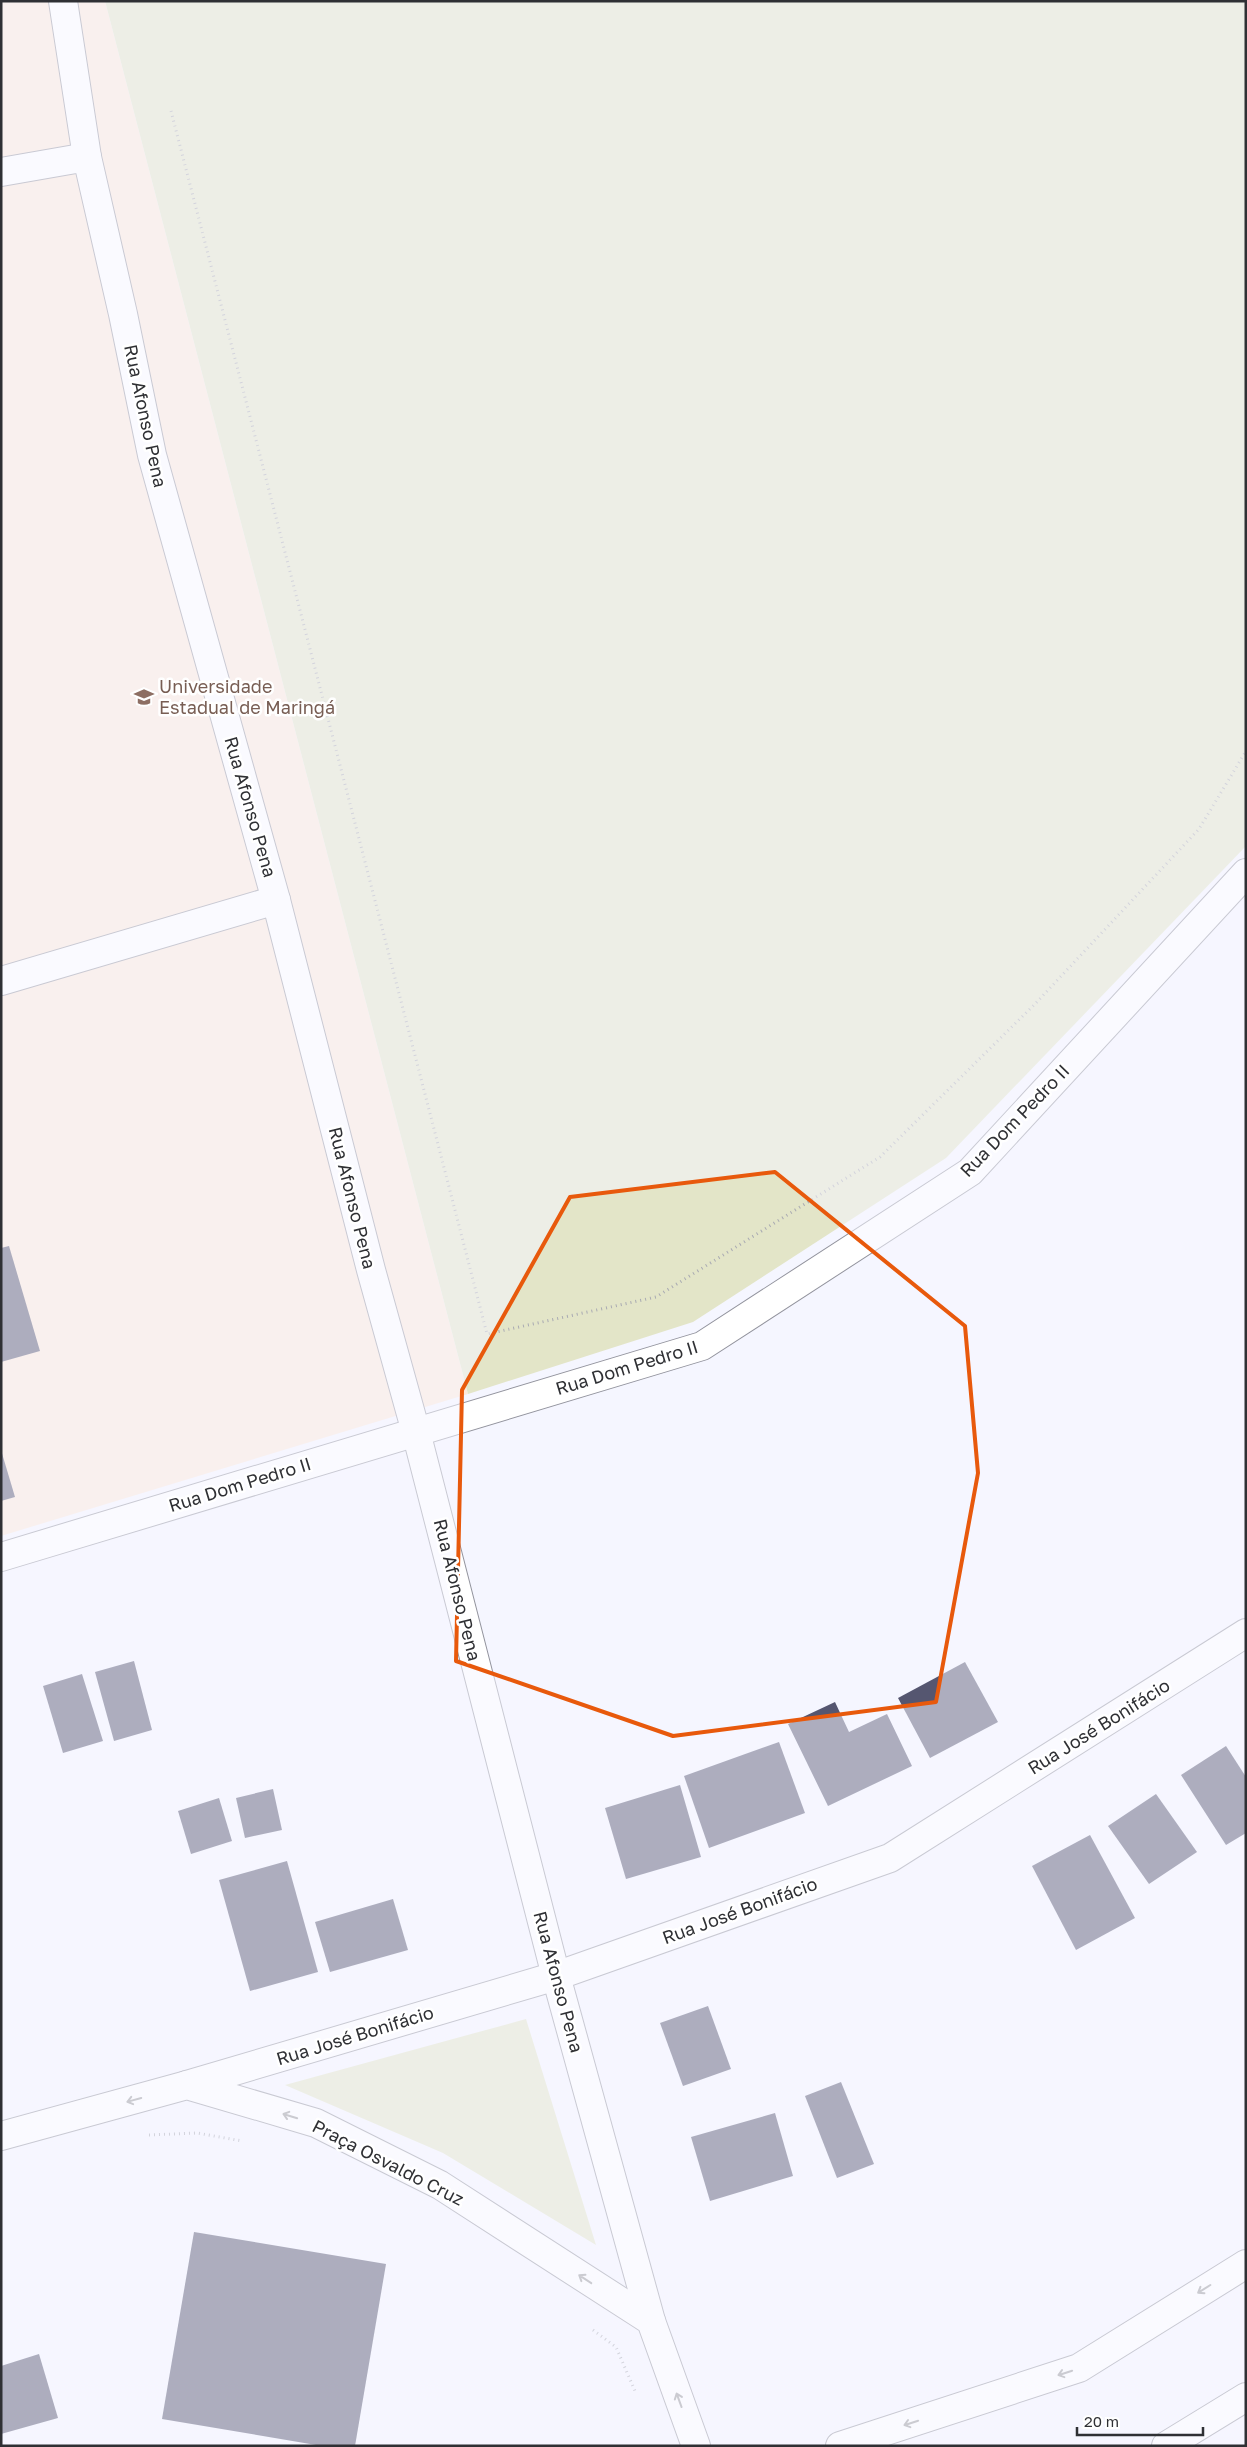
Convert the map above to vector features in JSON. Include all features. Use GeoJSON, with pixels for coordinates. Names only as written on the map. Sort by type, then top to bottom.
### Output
{"type":"FeatureCollection","features":[{"type":"Feature","properties":{"kind":"street","name":"Rua Afonso Pena"},"geometry":{"type":"LineString","coordinates":[[63,1],[87,157],[123,314],[152,455],[276,900],[371,1270],[416,1432],[556,1976],[651,2321]]}},
{"type":"Feature","properties":{"kind":"street"},"geometry":{"type":"LineString","coordinates":[[1,172],[87,157]]}},
{"type":"Feature","properties":{"kind":"street","name":"Rua Dom Pedro II"},"geometry":{"type":"LineString","coordinates":[[1,1557],[702,1346],[970,1172],[1246,873]]}},
{"type":"Feature","properties":{"kind":"street"},"geometry":{"type":"LineString","coordinates":[[1,981],[276,900]]}},
{"type":"Feature","properties":{"kind":"street","name":"Rua José Bonifácio"},"geometry":{"type":"LineString","coordinates":[[188,2085],[556,1976],[890,1858],[1244,1639]]}},
{"type":"Feature","properties":{"kind":"street"},"geometry":{"type":"LineString","coordinates":[[1,2136],[188,2085]]}},
{"type":"Feature","properties":{"kind":"street","name":"Praça Osvaldo Cruz"},"geometry":{"type":"LineString","coordinates":[[188,2085],[316,2124],[440,2185],[651,2321]]}},
{"type":"Feature","properties":{"kind":"street"},"geometry":{"type":"LineString","coordinates":[[840,2446],[1079,2368],[1246,2264]]}},
{"type":"Feature","properties":{"kind":"street"},"geometry":{"type":"LineString","coordinates":[[651,2321],[696,2446]]}},
{"type":"Feature","properties":{"kind":"street"},"geometry":{"type":"LineString","coordinates":[[1166,2446],[1246,2397]]}},
{"type":"Feature","properties":{"kind":"path"},"geometry":{"type":"LineString","coordinates":[[172,111],[487,1334],[656,1297],[880,1157],[1035,1004],[1199,829],[1246,751]]}},
{"type":"Feature","properties":{"kind":"path"},"geometry":{"type":"LineString","coordinates":[[140,2135],[197,2132],[246,2142]]}},
{"type":"Feature","properties":{"kind":"path"},"geometry":{"type":"LineString","coordinates":[[587,2325],[616,2348],[636,2392]]}},
{"type":"Feature","properties":{"kind":"highlighted area"},"geometry":{"type":"Polygon","coordinates":[[[775,1172],[965,1326],[978,1473],[936,1702],[673,1736],[456,1661],[462,1390],[570,1197],[775,1172]]]}},
{"type":"Feature","properties":{"kind":"shaded area","name":"Universidade Estadual de Maringá"},"geometry":{"type":"Polygon","coordinates":[[[1,1],[105,1],[468,1394],[1,1536],[1,1]]]}},
{"type":"Feature","properties":{"kind":"green space"},"geometry":{"type":"Polygon","coordinates":[[[105,1],[1246,1],[1246,846],[946,1158],[693,1322],[468,1394],[105,1]]]}},
{"type":"Feature","properties":{"kind":"green space"},"geometry":{"type":"Polygon","coordinates":[[[526,2019],[596,2245],[443,2153],[285,2085],[526,2019]]]}},
{"type":"Feature","properties":{"kind":"building"},"geometry":{"type":"Polygon","coordinates":[[[9,1246],[40,1351],[1,1362],[1,1248],[9,1246]]]}},
{"type":"Feature","properties":{"kind":"building"},"geometry":{"type":"Polygon","coordinates":[[[1,1450],[15,1497],[1,1501],[1,1450]]]}},
{"type":"Feature","properties":{"kind":"building"},"geometry":{"type":"Polygon","coordinates":[[[134,1661],[152,1730],[114,1741],[95,1672],[134,1661]]]}},
{"type":"Feature","properties":{"kind":"building"},"geometry":{"type":"Polygon","coordinates":[[[965,1662],[998,1722],[930,1758],[898,1698],[965,1662]]]}},
{"type":"Feature","properties":{"kind":"building"},"geometry":{"type":"Polygon","coordinates":[[[82,1674],[103,1741],[63,1753],[43,1686],[82,1674]]]}},
{"type":"Feature","properties":{"kind":"building"},"geometry":{"type":"Polygon","coordinates":[[[835,1702],[849,1732],[887,1714],[912,1766],[828,1806],[788,1724],[835,1702]]]}},
{"type":"Feature","properties":{"kind":"building"},"geometry":{"type":"Polygon","coordinates":[[[779,1742],[805,1813],[709,1848],[684,1776],[779,1742]]]}},
{"type":"Feature","properties":{"kind":"building"},"geometry":{"type":"Polygon","coordinates":[[[1226,1746],[1246,1777],[1246,1833],[1226,1845],[1181,1775],[1226,1746]]]}},
{"type":"Feature","properties":{"kind":"building"},"geometry":{"type":"Polygon","coordinates":[[[680,1785],[701,1857],[626,1879],[605,1808],[680,1785]]]}},
{"type":"Feature","properties":{"kind":"building"},"geometry":{"type":"Polygon","coordinates":[[[273,1789],[282,1830],[245,1838],[236,1798],[273,1789]]]}},
{"type":"Feature","properties":{"kind":"building"},"geometry":{"type":"Polygon","coordinates":[[[1156,1794],[1197,1852],[1149,1884],[1108,1826],[1156,1794]]]}},
{"type":"Feature","properties":{"kind":"building"},"geometry":{"type":"Polygon","coordinates":[[[219,1798],[232,1841],[191,1854],[178,1811],[219,1798]]]}},
{"type":"Feature","properties":{"kind":"building"},"geometry":{"type":"Polygon","coordinates":[[[1090,1835],[1135,1918],[1076,1950],[1032,1866],[1090,1835]]]}},
{"type":"Feature","properties":{"kind":"building"},"geometry":{"type":"Polygon","coordinates":[[[287,1861],[318,1972],[250,1991],[219,1880],[287,1861]]]}},
{"type":"Feature","properties":{"kind":"building"},"geometry":{"type":"Polygon","coordinates":[[[393,1899],[408,1950],[330,1972],[315,1922],[393,1899]]]}},
{"type":"Feature","properties":{"kind":"building"},"geometry":{"type":"Polygon","coordinates":[[[708,2006],[731,2069],[683,2086],[660,2023],[708,2006]]]}},
{"type":"Feature","properties":{"kind":"building"},"geometry":{"type":"Polygon","coordinates":[[[841,2082],[874,2164],[837,2178],[805,2096],[841,2082]]]}},
{"type":"Feature","properties":{"kind":"building"},"geometry":{"type":"Polygon","coordinates":[[[775,2113],[793,2176],[710,2201],[691,2137],[775,2113]]]}},
{"type":"Feature","properties":{"kind":"building"},"geometry":{"type":"Polygon","coordinates":[[[194,2232],[386,2264],[355,2446],[322,2446],[162,2419],[194,2232]]]}},
{"type":"Feature","properties":{"kind":"building"},"geometry":{"type":"Polygon","coordinates":[[[39,2354],[58,2418],[1,2434],[1,2366],[39,2354]]]}},
{"type":"Feature","properties":{"kind":"place","name":"Universidade Estadual de Maringá"},"geometry":{"type":"Point","coordinates":[144,697]}}]}
